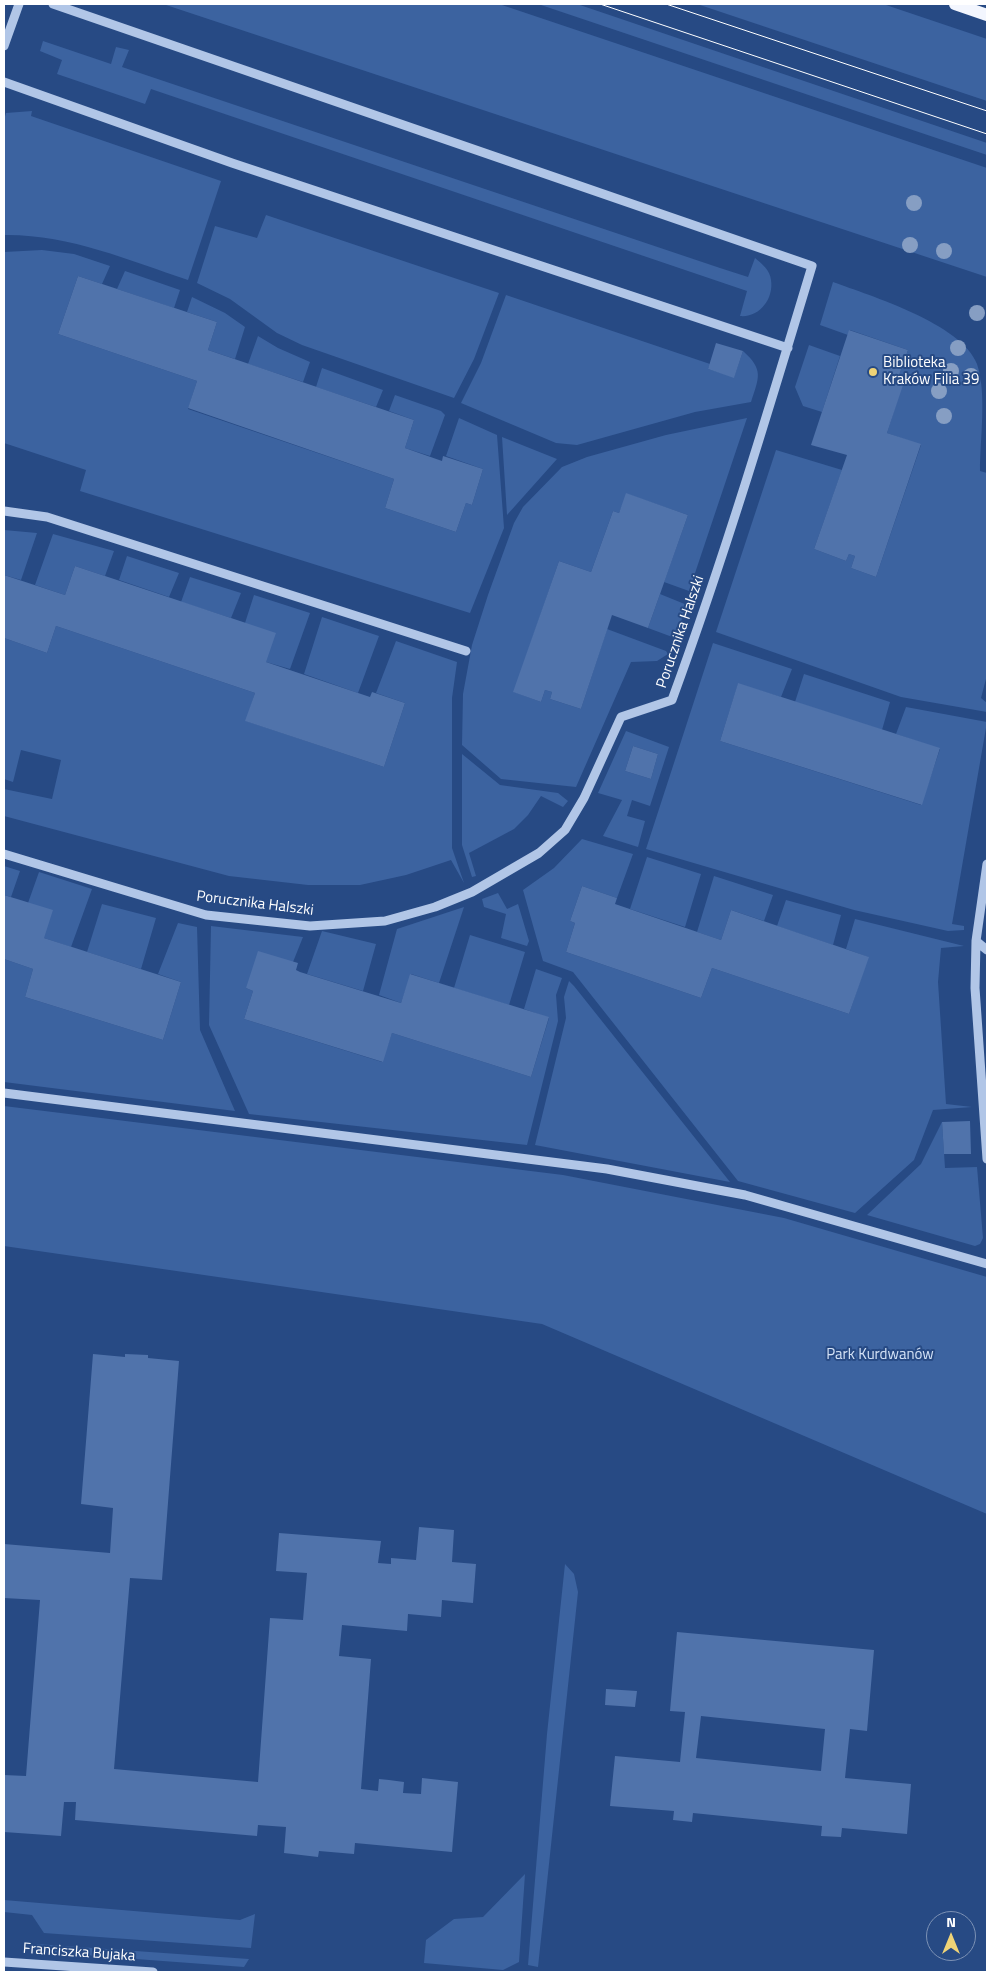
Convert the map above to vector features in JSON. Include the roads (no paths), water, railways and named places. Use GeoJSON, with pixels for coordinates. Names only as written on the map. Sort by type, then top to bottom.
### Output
{"type":"FeatureCollection","features":[{"type":"Feature","properties":{"kind":"main road"},"geometry":{"type":"LineString","coordinates":[[955,4],[987,15]]}},
{"type":"Feature","properties":{"kind":"street"},"geometry":{"type":"LineString","coordinates":[[4,46],[19,4]]}},
{"type":"Feature","properties":{"kind":"street"},"geometry":{"type":"LineString","coordinates":[[4,82],[232,163],[788,348],[812,266],[53,4]]}},
{"type":"Feature","properties":{"kind":"street","name":"Porucznika Halszki"},"geometry":{"type":"LineString","coordinates":[[4,854],[206,915],[310,926],[385,921],[435,907],[472,892],[539,853],[565,830],[584,798],[620,717],[672,700],[697,631],[788,348]]}},
{"type":"Feature","properties":{"kind":"street"},"geometry":{"type":"LineString","coordinates":[[4,511],[48,517],[466,651]]}},
{"type":"Feature","properties":{"kind":"street"},"geometry":{"type":"LineString","coordinates":[[987,864],[976,942],[975,988],[987,1159]]}},
{"type":"Feature","properties":{"kind":"street"},"geometry":{"type":"LineString","coordinates":[[976,942],[987,950]]}},
{"type":"Feature","properties":{"kind":"street"},"geometry":{"type":"LineString","coordinates":[[4,1093],[607,1169],[745,1195],[987,1264]]}},
{"type":"Feature","properties":{"kind":"street","name":"Franciszka Bujaka"},"geometry":{"type":"LineString","coordinates":[[4,1962],[69,1969],[153,1972]]}},
{"type":"Feature","properties":{"kind":"tram line"},"geometry":{"type":"LineString","coordinates":[[600,4],[987,134]]}},
{"type":"Feature","properties":{"kind":"tram line"},"geometry":{"type":"LineString","coordinates":[[666,4],[987,111]]}},
{"type":"Feature","properties":{"kind":"place","name":"Biblioteka Kraków Filia 39"},"geometry":{"type":"Point","coordinates":[873,372]}},
{"type":"Feature","properties":{"kind":"park label","name":"Park Kurdwanów"},"geometry":{"type":"Point","coordinates":[880,1355]}}]}
